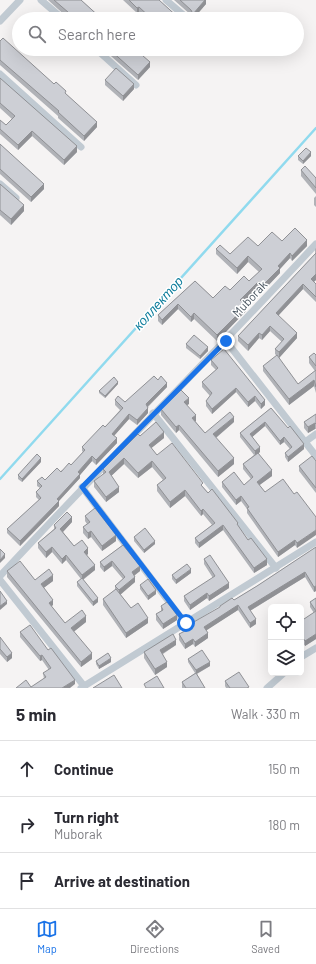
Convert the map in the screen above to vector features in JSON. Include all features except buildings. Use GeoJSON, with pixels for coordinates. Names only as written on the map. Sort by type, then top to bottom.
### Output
{"type":"FeatureCollection","features":[{"type":"Feature","properties":{"kind":"street"},"geometry":{"type":"LineString","coordinates":[[0,21],[20,0]]}},
{"type":"Feature","properties":{"kind":"street"},"geometry":{"type":"LineString","coordinates":[[41,0],[55,12]]}},
{"type":"Feature","properties":{"kind":"street"},"geometry":{"type":"LineString","coordinates":[[166,0],[180,12]]}},
{"type":"Feature","properties":{"kind":"street"},"geometry":{"type":"LineString","coordinates":[[104,56],[136,85]]}},
{"type":"Feature","properties":{"kind":"street"},"geometry":{"type":"LineString","coordinates":[[0,74],[81,147]]}},
{"type":"Feature","properties":{"kind":"street"},"geometry":{"type":"LineString","coordinates":[[0,184],[16,198]]}},
{"type":"Feature","properties":{"kind":"street","name":"Muborak"},"geometry":{"type":"LineString","coordinates":[[0,576],[82,487],[153,413],[226,341],[316,244]]}},
{"type":"Feature","properties":{"kind":"street"},"geometry":{"type":"LineString","coordinates":[[226,341],[316,456]]}},
{"type":"Feature","properties":{"kind":"street"},"geometry":{"type":"LineString","coordinates":[[153,413],[276,568]]}},
{"type":"Feature","properties":{"kind":"street"},"geometry":{"type":"LineString","coordinates":[[305,442],[316,434]]}},
{"type":"Feature","properties":{"kind":"street"},"geometry":{"type":"LineString","coordinates":[[82,487],[186,623]]}},
{"type":"Feature","properties":{"kind":"street"},"geometry":{"type":"LineString","coordinates":[[0,580],[83,687],[316,542]]}},
{"type":"Feature","properties":{"kind":"street"},"geometry":{"type":"LineString","coordinates":[[304,655],[316,648]]}},
{"type":"Feature","properties":{"kind":"street"},"geometry":{"type":"LineString","coordinates":[[267,688],[281,676]]}},
{"type":"Feature","properties":{"kind":"waterway","name":"коллектор"},"geometry":{"type":"LineString","coordinates":[[0,479],[316,128]]}},
{"type":"Feature","properties":{"kind":"route"},"geometry":{"type":"LineString","coordinates":[[186,623],[82,487],[153,413],[226,341]]}}]}
